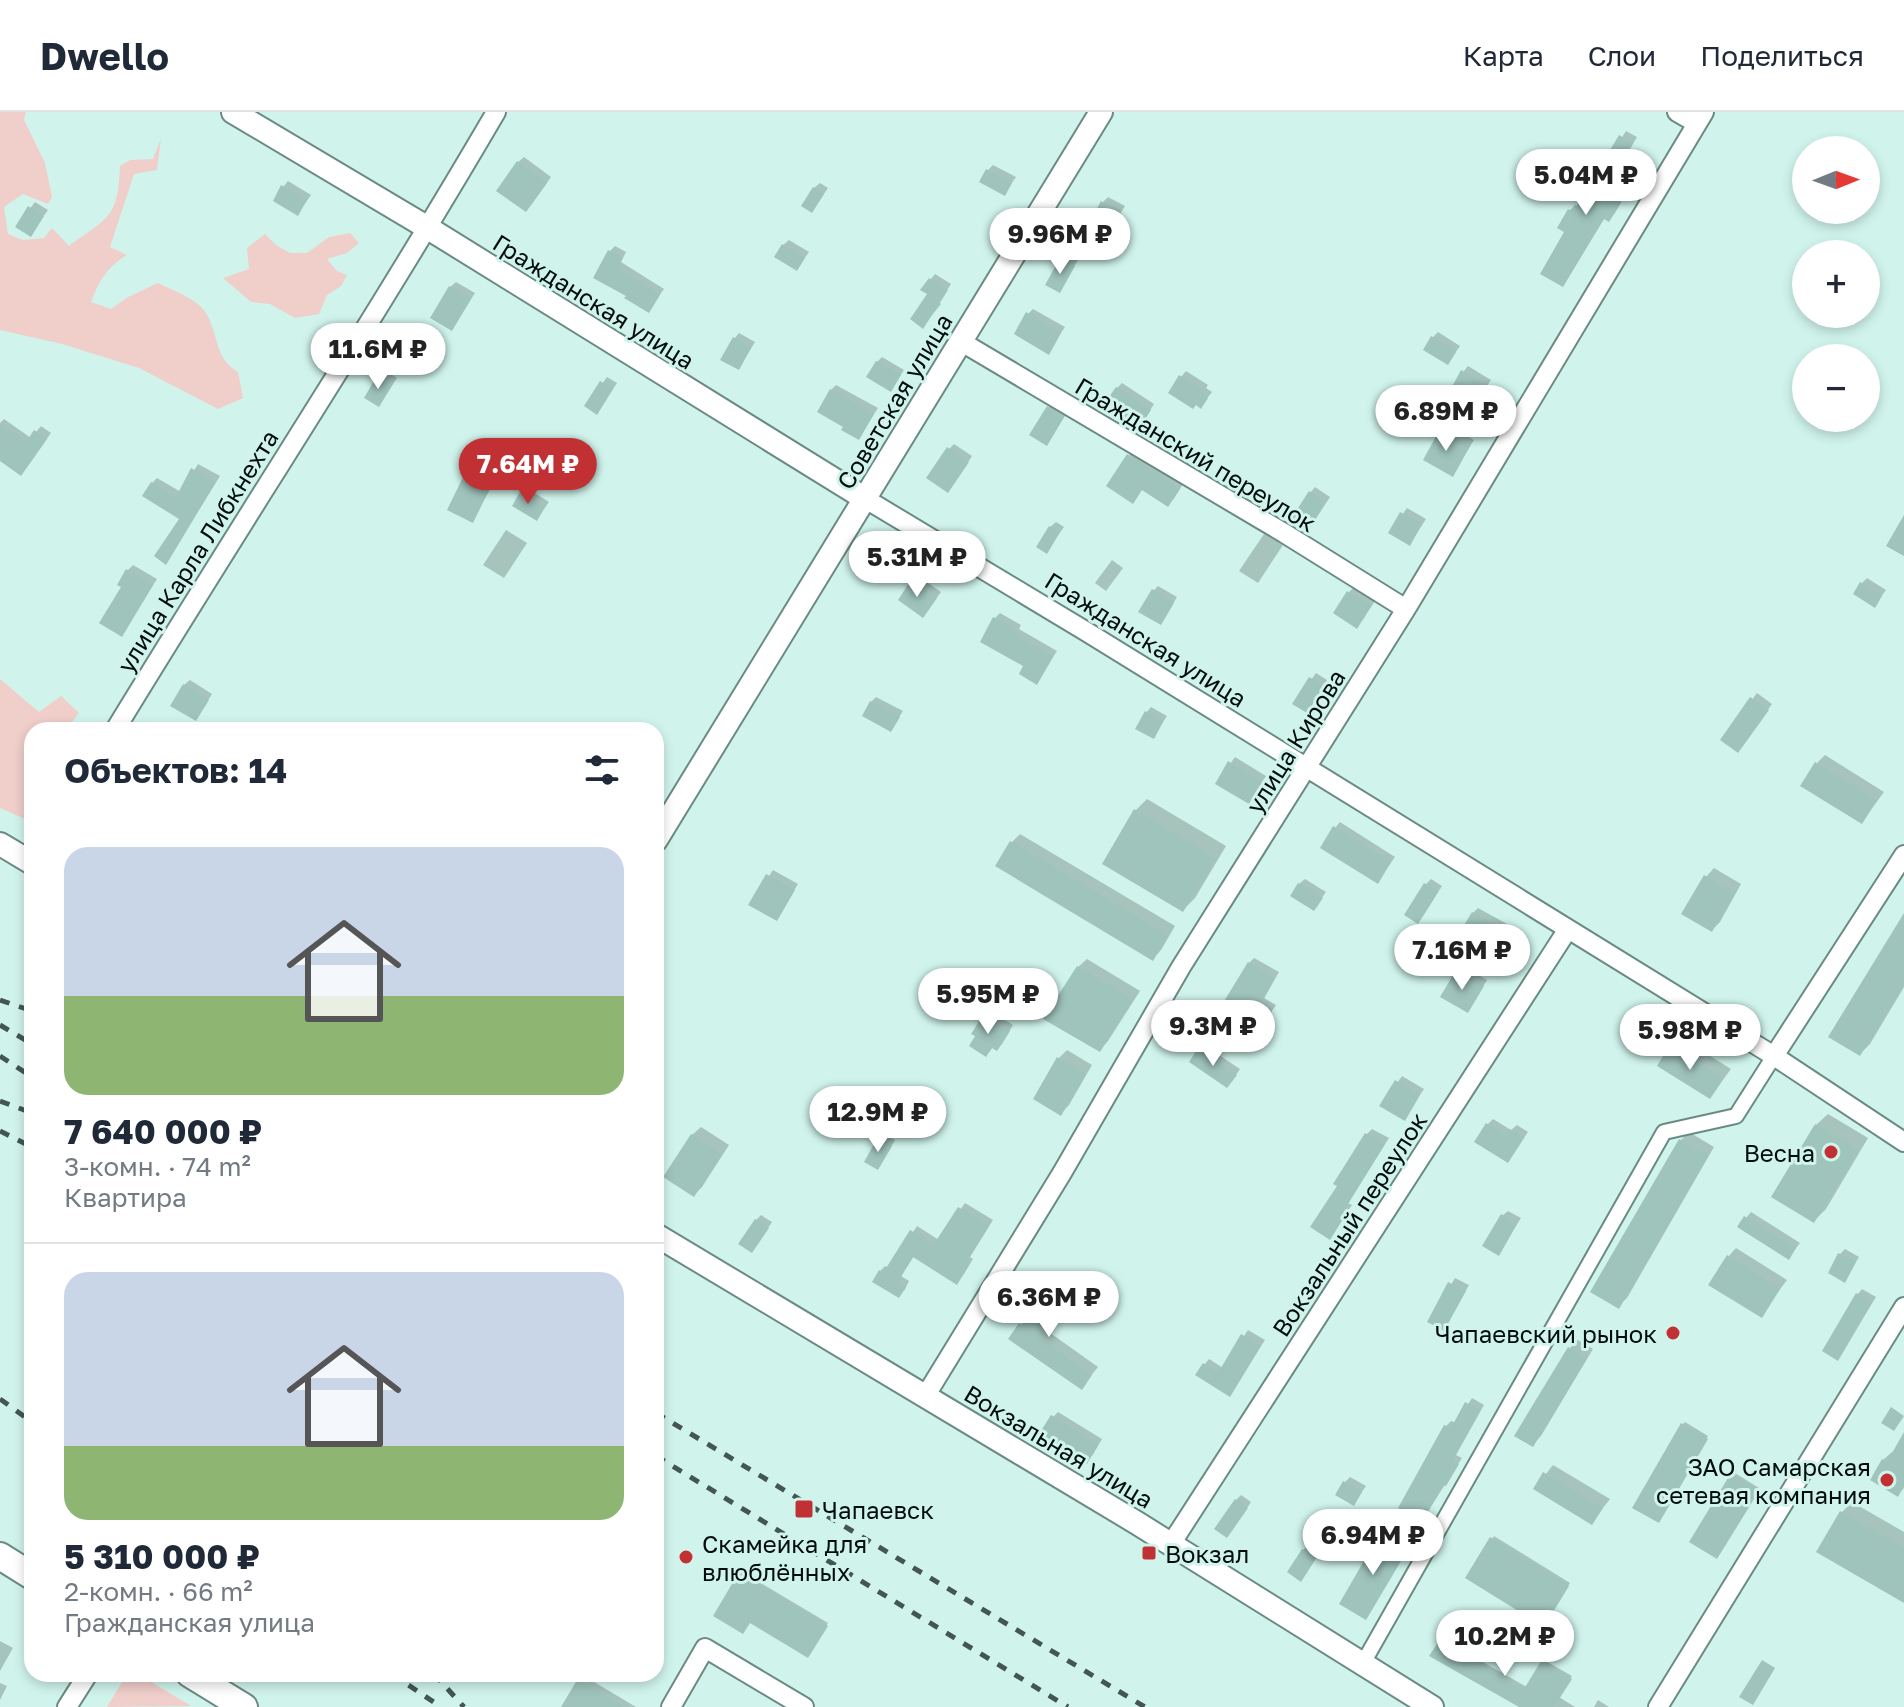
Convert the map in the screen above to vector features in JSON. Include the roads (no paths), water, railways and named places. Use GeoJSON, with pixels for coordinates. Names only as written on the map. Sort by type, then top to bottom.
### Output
{"type":"FeatureCollection","features":[{"type":"Feature","properties":{"kind":"main road"},"geometry":{"type":"LineString","coordinates":[[0,1556],[24,1571]]}},
{"type":"Feature","properties":{"kind":"main road"},"geometry":{"type":"LineString","coordinates":[[203,1682],[244,1707]]}},
{"type":"Feature","properties":{"kind":"street","name":"Гражданская улица"},"geometry":{"type":"LineString","coordinates":[[233,112],[1087,632],[1774,1056],[1904,1142]]}},
{"type":"Feature","properties":{"kind":"street","name":"улица Карла Либкнехта"},"geometry":{"type":"LineString","coordinates":[[120,722],[428,228],[496,112]]}},
{"type":"Feature","properties":{"kind":"street","name":"Советская улица"},"geometry":{"type":"LineString","coordinates":[[664,827],[1101,112]]}},
{"type":"Feature","properties":{"kind":"street"},"geometry":{"type":"LineString","coordinates":[[1677,112],[1700,118]]}},
{"type":"Feature","properties":{"kind":"street","name":"улица Кирова"},"geometry":{"type":"LineString","coordinates":[[926,1395],[1062,1173],[1181,967],[1406,609],[1700,118]]}},
{"type":"Feature","properties":{"kind":"street","name":"Гражданский переулок"},"geometry":{"type":"LineString","coordinates":[[960,341],[1406,609]]}},
{"type":"Feature","properties":{"kind":"street"},"geometry":{"type":"LineString","coordinates":[[0,844],[24,858]]}},
{"type":"Feature","properties":{"kind":"street"},"geometry":{"type":"LineString","coordinates":[[1362,1665],[1664,1132],[1736,1116],[1904,855]]}},
{"type":"Feature","properties":{"kind":"street","name":"Вокзальный переулок"},"geometry":{"type":"LineString","coordinates":[[1171,1544],[1568,929]]}},
{"type":"Feature","properties":{"kind":"street","name":"Вокзальная улица"},"geometry":{"type":"LineString","coordinates":[[664,1240],[1171,1544],[1432,1707]]}},
{"type":"Feature","properties":{"kind":"street"},"geometry":{"type":"LineString","coordinates":[[1658,1707],[1904,1307]]}},
{"type":"Feature","properties":{"kind":"street"},"geometry":{"type":"LineString","coordinates":[[671,1707],[705,1648],[804,1707]]}},
{"type":"Feature","properties":{"kind":"street"},"geometry":{"type":"LineString","coordinates":[[67,1707],[83,1682]]}},
{"type":"Feature","properties":{"kind":"railway"},"geometry":{"type":"LineString","coordinates":[[0,1000],[24,1008]]}},
{"type":"Feature","properties":{"kind":"railway"},"geometry":{"type":"LineString","coordinates":[[0,1025],[24,1039]]}},
{"type":"Feature","properties":{"kind":"railway"},"geometry":{"type":"LineString","coordinates":[[0,1056],[24,1072]]}},
{"type":"Feature","properties":{"kind":"railway"},"geometry":{"type":"LineString","coordinates":[[0,1101],[24,1110]]}},
{"type":"Feature","properties":{"kind":"railway"},"geometry":{"type":"LineString","coordinates":[[0,1131],[24,1143]]}},
{"type":"Feature","properties":{"kind":"railway"},"geometry":{"type":"LineString","coordinates":[[0,1399],[24,1416]]}},
{"type":"Feature","properties":{"kind":"railway"},"geometry":{"type":"LineString","coordinates":[[664,1418],[1145,1707]]}},
{"type":"Feature","properties":{"kind":"railway"},"geometry":{"type":"LineString","coordinates":[[664,1461],[1068,1707]]}},
{"type":"Feature","properties":{"kind":"railway"},"geometry":{"type":"LineString","coordinates":[[404,1682],[441,1707]]}},
{"type":"Feature","properties":{"kind":"railway"},"geometry":{"type":"LineString","coordinates":[[441,1682],[464,1707]]}},
{"type":"Feature","properties":{"kind":"place","name":"Весна"},"geometry":{"type":"Point","coordinates":[1831,1152]}},
{"type":"Feature","properties":{"kind":"place","name":"Чапаевский рынок"},"geometry":{"type":"Point","coordinates":[1673,1333]}},
{"type":"Feature","properties":{"kind":"place","name":"ЗАО Самарская сетевая компания"},"geometry":{"type":"Point","coordinates":[1887,1480]}},
{"type":"Feature","properties":{"kind":"place","name":"Чапаевск"},"geometry":{"type":"Point","coordinates":[804,1509]}},
{"type":"Feature","properties":{"kind":"place","name":"Вокзал"},"geometry":{"type":"Point","coordinates":[1149,1553]}},
{"type":"Feature","properties":{"kind":"place","name":"Скамейка для влюблённых"},"geometry":{"type":"Point","coordinates":[686,1557]}}]}
